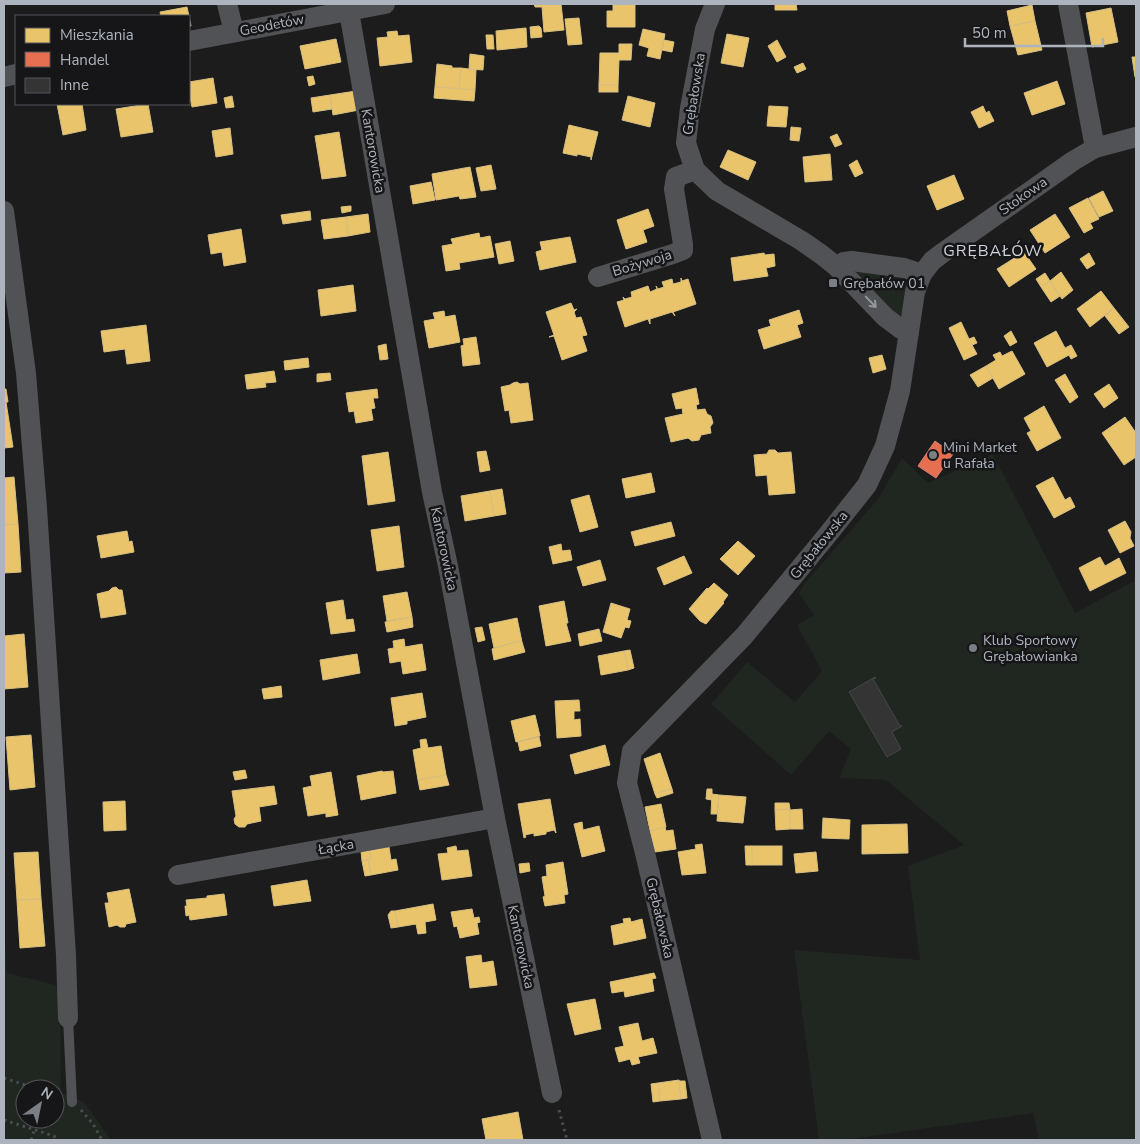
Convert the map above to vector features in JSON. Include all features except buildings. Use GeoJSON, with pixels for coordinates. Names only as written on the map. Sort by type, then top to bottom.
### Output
{"type":"FeatureCollection","features":[{"type":"Feature","properties":{"kind":"street"},"geometry":{"type":"LineString","coordinates":[[227,4],[234,32]]}},
{"type":"Feature","properties":{"kind":"street","name":"Geodetów"},"geometry":{"type":"LineString","coordinates":[[190,41],[347,7],[386,4]]}},
{"type":"Feature","properties":{"kind":"street","name":"Grębałowska"},"geometry":{"type":"LineString","coordinates":[[712,1140],[627,783],[632,751],[744,636],[867,485],[885,446],[900,391],[909,332],[901,329],[885,317],[836,267],[802,241],[717,191],[695,170],[686,143],[690,108],[705,29],[715,4]]}},
{"type":"Feature","properties":{"kind":"street"},"geometry":{"type":"LineString","coordinates":[[1068,4],[1095,148]]}},
{"type":"Feature","properties":{"kind":"street","name":"Kantorowicka"},"geometry":{"type":"LineString","coordinates":[[347,7],[432,492],[448,566],[494,818],[552,1093]]}},
{"type":"Feature","properties":{"kind":"street","name":"Stokowa"},"geometry":{"type":"LineString","coordinates":[[922,274],[932,261],[941,254],[1072,161],[1095,148],[1136,137]]}},
{"type":"Feature","properties":{"kind":"street","name":"Bożywoja"},"geometry":{"type":"LineString","coordinates":[[598,277],[683,250],[674,189],[676,177],[695,170]]}},
{"type":"Feature","properties":{"kind":"street"},"geometry":{"type":"LineString","coordinates":[[4,211],[26,373],[37,508],[66,955],[68,1018]]}},
{"type":"Feature","properties":{"kind":"street"},"geometry":{"type":"LineString","coordinates":[[836,267],[844,262],[852,261],[904,268],[922,274],[915,292],[909,332]]}},
{"type":"Feature","properties":{"kind":"street","name":"Łącka"},"geometry":{"type":"LineString","coordinates":[[178,875],[494,818]]}},
{"type":"Feature","properties":{"kind":"lane"},"geometry":{"type":"LineString","coordinates":[[68,1018],[72,1102]]}},
{"type":"Feature","properties":{"kind":"path"},"geometry":{"type":"LineString","coordinates":[[552,1093],[558,1104],[567,1140]]}},
{"type":"Feature","properties":{"kind":"path"},"geometry":{"type":"LineString","coordinates":[[4,1120],[54,1136],[56,1140]]}},
{"type":"Feature","properties":{"kind":"path"},"geometry":{"type":"LineString","coordinates":[[31,1140],[34,1131]]}},
{"type":"Feature","properties":{"kind":"shaded area"},"geometry":{"type":"Polygon","coordinates":[[[857,270],[907,278],[908,284],[903,313],[899,316],[895,314],[856,273],[857,270]]]}},
{"type":"Feature","properties":{"kind":"shaded area"},"geometry":{"type":"Polygon","coordinates":[[[993,454],[1075,613],[1136,580],[1136,1140],[1039,1140],[1033,1113],[844,1140],[819,1140],[794,950],[920,960],[908,866],[964,845],[886,780],[839,778],[851,749],[829,731],[791,775],[711,704],[747,662],[795,702],[822,671],[797,625],[814,615],[799,593],[804,584],[878,499],[902,458],[928,483],[993,454]]]}},
{"type":"Feature","properties":{"kind":"shaded area"},"geometry":{"type":"Polygon","coordinates":[[[4,934],[7,973],[60,986],[61,1079],[15,1079],[15,1129],[65,1129],[65,1095],[84,1102],[111,1140],[4,1140],[4,934]]]}},
{"type":"Feature","properties":{"kind":"place","name":"Grębałów 01"},"geometry":{"type":"Point","coordinates":[833,283]}},
{"type":"Feature","properties":{"kind":"place","name":"Mini Market u Rafała"},"geometry":{"type":"Point","coordinates":[933,455]}},
{"type":"Feature","properties":{"kind":"place","name":"Klub Sportowy Grębałowianka"},"geometry":{"type":"Point","coordinates":[973,648]}},
{"type":"Feature","properties":{"kind":"district","name":"GRĘBAŁÓW"},"geometry":{"type":"Point","coordinates":[993,251]}}]}
